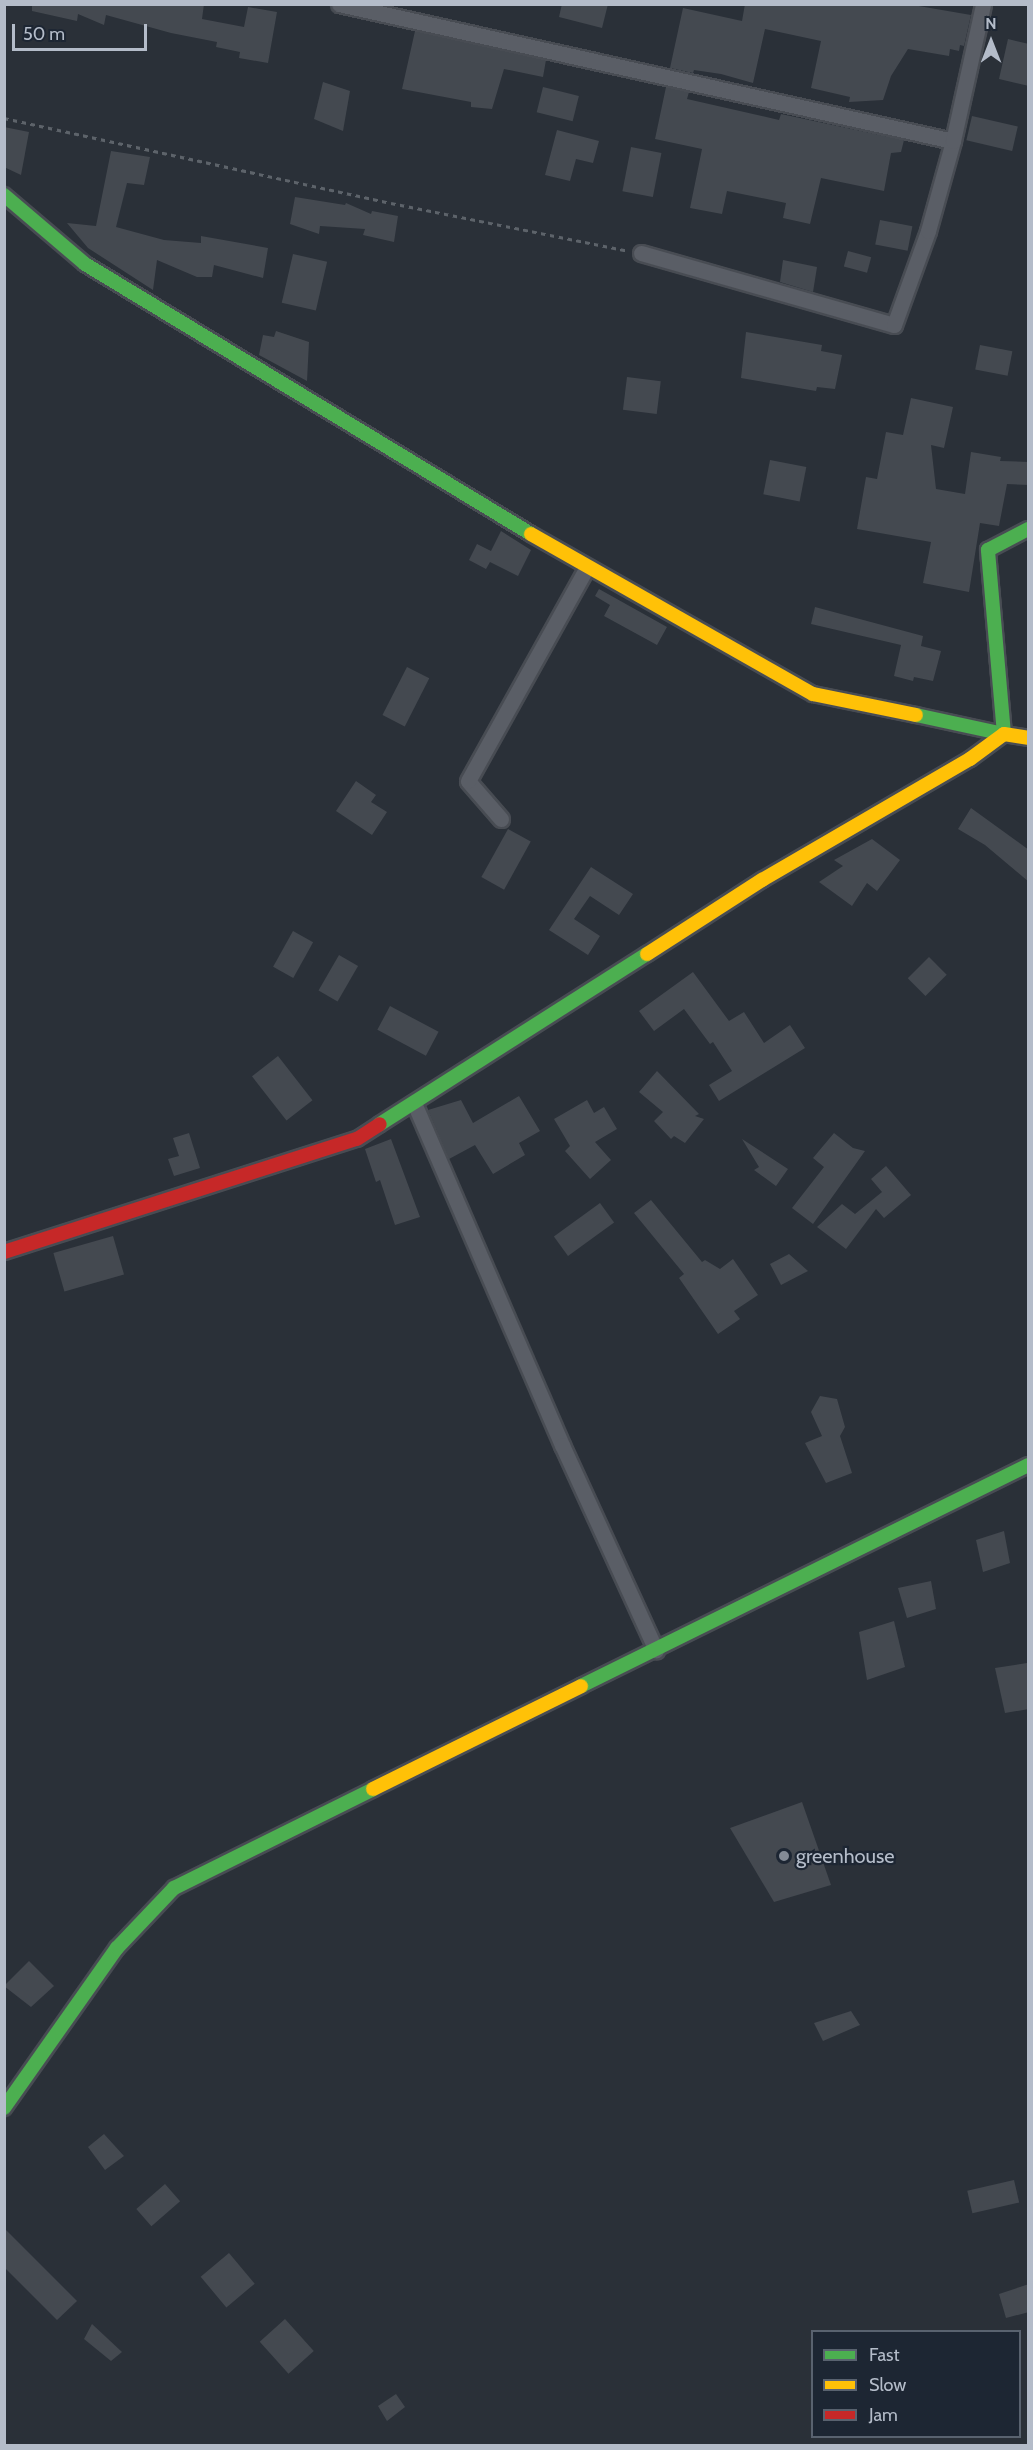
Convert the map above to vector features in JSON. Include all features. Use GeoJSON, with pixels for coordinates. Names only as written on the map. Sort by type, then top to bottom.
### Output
{"type":"FeatureCollection","features":[{"type":"Feature","properties":{"kind":"street"},"geometry":{"type":"LineString","coordinates":[[339,4],[953,141]]}},
{"type":"Feature","properties":{"kind":"street"},"geometry":{"type":"LineString","coordinates":[[641,253],[894,325],[928,231],[953,141],[984,4]]}},
{"type":"Feature","properties":{"kind":"street"},"geometry":{"type":"LineString","coordinates":[[4,195],[85,264],[303,398],[586,567],[813,694],[1029,738]]}},
{"type":"Feature","properties":{"kind":"street"},"geometry":{"type":"LineString","coordinates":[[1004,734],[988,550],[1029,529]]}},
{"type":"Feature","properties":{"kind":"street"},"geometry":{"type":"LineString","coordinates":[[501,819],[468,781],[586,567]]}},
{"type":"Feature","properties":{"kind":"street"},"geometry":{"type":"LineString","coordinates":[[4,1252],[357,1139],[762,880],[970,759],[1004,734]]}},
{"type":"Feature","properties":{"kind":"street"},"geometry":{"type":"LineString","coordinates":[[414,1103],[562,1445],[656,1650]]}},
{"type":"Feature","properties":{"kind":"street"},"geometry":{"type":"LineString","coordinates":[[4,2108],[117,1948],[174,1888],[1029,1465]]}},
{"type":"Feature","properties":{"kind":"path"},"geometry":{"type":"LineString","coordinates":[[4,118],[521,231],[641,253]]}},
{"type":"Feature","properties":{"kind":"building"},"geometry":{"type":"Polygon","coordinates":[[[32,4],[204,4],[202,19],[244,27],[248,7],[277,12],[268,63],[239,58],[240,52],[216,47],[217,42],[171,33],[106,15],[104,25],[78,14],[77,21],[32,11],[32,4]]]}},
{"type":"Feature","properties":{"kind":"building"},"geometry":{"type":"Polygon","coordinates":[[[562,4],[608,4],[602,28],[559,17],[562,4]]]}},
{"type":"Feature","properties":{"kind":"building"},"geometry":{"type":"Polygon","coordinates":[[[745,4],[907,4],[971,15],[964,46],[960,45],[959,51],[950,49],[949,56],[908,49],[891,76],[883,100],[849,102],[850,97],[811,88],[821,41],[765,29],[753,83],[721,74],[694,70],[693,73],[670,68],[683,8],[742,21],[745,4]]]}},
{"type":"Feature","properties":{"kind":"building"},"geometry":{"type":"Polygon","coordinates":[[[415,31],[546,60],[543,77],[504,69],[492,109],[471,107],[471,102],[402,89],[415,31]]]}},
{"type":"Feature","properties":{"kind":"building"},"geometry":{"type":"Polygon","coordinates":[[[1008,39],[1029,44],[1029,86],[999,79],[1008,39]]]}},
{"type":"Feature","properties":{"kind":"building"},"geometry":{"type":"Polygon","coordinates":[[[323,82],[350,91],[343,131],[314,119],[323,82]]]}},
{"type":"Feature","properties":{"kind":"building"},"geometry":{"type":"Polygon","coordinates":[[[543,87],[579,96],[573,121],[537,112],[543,87]]]}},
{"type":"Feature","properties":{"kind":"building"},"geometry":{"type":"Polygon","coordinates":[[[666,87],[689,92],[687,99],[779,120],[781,114],[904,140],[901,152],[891,153],[884,191],[821,178],[810,224],[783,218],[786,203],[727,191],[722,214],[690,208],[702,149],[655,139],[666,87]]]}},
{"type":"Feature","properties":{"kind":"building"},"geometry":{"type":"Polygon","coordinates":[[[972,116],[1018,127],[1012,151],[966,140],[972,116]]]}},
{"type":"Feature","properties":{"kind":"building"},"geometry":{"type":"Polygon","coordinates":[[[4,127],[29,132],[21,175],[4,167],[4,127]]]}},
{"type":"Feature","properties":{"kind":"building"},"geometry":{"type":"Polygon","coordinates":[[[557,130],[599,141],[593,163],[576,159],[570,181],[545,175],[557,130]]]}},
{"type":"Feature","properties":{"kind":"building"},"geometry":{"type":"Polygon","coordinates":[[[631,147],[661,153],[653,197],[622,191],[631,147]]]}},
{"type":"Feature","properties":{"kind":"building"},"geometry":{"type":"Polygon","coordinates":[[[111,151],[150,157],[144,185],[127,183],[116,227],[164,240],[201,243],[201,236],[268,248],[263,278],[214,265],[212,277],[197,277],[157,260],[153,290],[88,248],[67,223],[96,226],[111,151]]]}},
{"type":"Feature","properties":{"kind":"building"},"geometry":{"type":"Polygon","coordinates":[[[295,197],[345,205],[346,203],[371,214],[372,211],[398,216],[394,242],[363,235],[365,229],[320,226],[319,234],[290,224],[295,197]]]}},
{"type":"Feature","properties":{"kind":"building"},"geometry":{"type":"Polygon","coordinates":[[[880,220],[912,226],[908,251],[875,245],[880,220]]]}},
{"type":"Feature","properties":{"kind":"building"},"geometry":{"type":"Polygon","coordinates":[[[848,251],[871,257],[867,273],[844,266],[848,251]]]}},
{"type":"Feature","properties":{"kind":"building"},"geometry":{"type":"Polygon","coordinates":[[[293,254],[327,262],[316,311],[282,303],[293,254]]]}},
{"type":"Feature","properties":{"kind":"building"},"geometry":{"type":"Polygon","coordinates":[[[783,260],[817,267],[813,292],[780,282],[783,260]]]}},
{"type":"Feature","properties":{"kind":"building"},"geometry":{"type":"Polygon","coordinates":[[[276,331],[309,342],[307,381],[259,355],[263,335],[274,337],[276,331]]]}},
{"type":"Feature","properties":{"kind":"building"},"geometry":{"type":"Polygon","coordinates":[[[746,332],[822,345],[821,351],[842,355],[835,389],[817,387],[816,391],[741,378],[746,332]]]}},
{"type":"Feature","properties":{"kind":"building"},"geometry":{"type":"Polygon","coordinates":[[[980,345],[1012,351],[1008,376],[975,370],[980,345]]]}},
{"type":"Feature","properties":{"kind":"building"},"geometry":{"type":"Polygon","coordinates":[[[627,377],[661,381],[657,414],[623,410],[627,377]]]}},
{"type":"Feature","properties":{"kind":"building"},"geometry":{"type":"Polygon","coordinates":[[[911,398],[953,407],[944,448],[931,445],[936,489],[965,494],[971,452],[1001,457],[1000,461],[1029,462],[1029,485],[1007,484],[999,526],[980,523],[969,592],[923,583],[931,542],[857,529],[866,477],[877,479],[886,432],[903,435],[911,398]]]}},
{"type":"Feature","properties":{"kind":"building"},"geometry":{"type":"Polygon","coordinates":[[[770,460],[806,467],[800,501],[763,494],[770,460]]]}},
{"type":"Feature","properties":{"kind":"building"},"geometry":{"type":"Polygon","coordinates":[[[501,531],[531,550],[518,576],[490,562],[486,569],[469,560],[477,544],[491,551],[501,531]]]}},
{"type":"Feature","properties":{"kind":"building"},"geometry":{"type":"Polygon","coordinates":[[[599,589],[667,627],[657,645],[604,616],[610,605],[595,596],[599,589]]]}},
{"type":"Feature","properties":{"kind":"building"},"geometry":{"type":"Polygon","coordinates":[[[815,607],[923,636],[921,646],[941,651],[933,681],[914,677],[913,681],[894,676],[901,645],[811,624],[815,607]]]}},
{"type":"Feature","properties":{"kind":"building"},"geometry":{"type":"Polygon","coordinates":[[[407,667],[429,678],[405,726],[382,715],[407,667]]]}},
{"type":"Feature","properties":{"kind":"building"},"geometry":{"type":"Polygon","coordinates":[[[356,781],[376,795],[371,802],[387,812],[372,835],[336,811],[356,781]]]}},
{"type":"Feature","properties":{"kind":"building"},"geometry":{"type":"Polygon","coordinates":[[[971,808],[1029,850],[1029,882],[985,845],[958,829],[971,808]]]}},
{"type":"Feature","properties":{"kind":"building"},"geometry":{"type":"Polygon","coordinates":[[[508,829],[531,842],[504,890],[481,877],[508,829]]]}},
{"type":"Feature","properties":{"kind":"building"},"geometry":{"type":"Polygon","coordinates":[[[872,839],[900,860],[877,891],[867,883],[852,906],[819,882],[843,866],[834,860],[872,839]]]}},
{"type":"Feature","properties":{"kind":"building"},"geometry":{"type":"Polygon","coordinates":[[[591,867],[633,894],[619,915],[590,896],[574,919],[600,936],[588,955],[549,930],[591,867]]]}},
{"type":"Feature","properties":{"kind":"building"},"geometry":{"type":"Polygon","coordinates":[[[293,931],[313,942],[293,978],[273,967],[293,931]]]}},
{"type":"Feature","properties":{"kind":"building"},"geometry":{"type":"Polygon","coordinates":[[[339,955],[358,966],[338,1002],[318,991],[339,955]]]}},
{"type":"Feature","properties":{"kind":"building"},"geometry":{"type":"Polygon","coordinates":[[[929,957],[947,975],[925,996],[908,978],[929,957]]]}},
{"type":"Feature","properties":{"kind":"building"},"geometry":{"type":"Polygon","coordinates":[[[693,972],[729,1021],[744,1012],[764,1043],[790,1025],[805,1048],[719,1101],[709,1085],[732,1071],[713,1042],[710,1044],[684,1009],[654,1031],[639,1011],[693,972]]]}},
{"type":"Feature","properties":{"kind":"building"},"geometry":{"type":"Polygon","coordinates":[[[390,1006],[439,1032],[426,1056],[377,1030],[390,1006]]]}},
{"type":"Feature","properties":{"kind":"building"},"geometry":{"type":"Polygon","coordinates":[[[278,1056],[312,1100],[286,1120],[252,1076],[278,1056]]]}},
{"type":"Feature","properties":{"kind":"building"},"geometry":{"type":"Polygon","coordinates":[[[657,1071],[699,1114],[695,1116],[704,1119],[685,1143],[674,1136],[671,1139],[654,1121],[663,1112],[639,1092],[657,1071]]]}},
{"type":"Feature","properties":{"kind":"building"},"geometry":{"type":"Polygon","coordinates":[[[519,1096],[540,1131],[519,1143],[525,1155],[493,1174],[475,1145],[449,1159],[428,1110],[461,1100],[473,1123],[519,1096]]]}},
{"type":"Feature","properties":{"kind":"building"},"geometry":{"type":"Polygon","coordinates":[[[587,1100],[594,1113],[604,1107],[617,1129],[595,1142],[611,1160],[590,1179],[565,1151],[570,1146],[554,1119],[587,1100]]]}},
{"type":"Feature","properties":{"kind":"building"},"geometry":{"type":"Polygon","coordinates":[[[189,1133],[200,1168],[174,1176],[168,1159],[179,1156],[173,1138],[189,1133]]]}},
{"type":"Feature","properties":{"kind":"building"},"geometry":{"type":"Polygon","coordinates":[[[834,1133],[853,1148],[865,1151],[813,1224],[792,1208],[824,1167],[813,1158],[834,1133]]]}},
{"type":"Feature","properties":{"kind":"building"},"geometry":{"type":"Polygon","coordinates":[[[391,1139],[420,1217],[395,1225],[380,1180],[376,1182],[365,1149],[391,1139]]]}},
{"type":"Feature","properties":{"kind":"building"},"geometry":{"type":"Polygon","coordinates":[[[742,1139],[788,1169],[776,1186],[754,1170],[759,1167],[742,1139]]]}},
{"type":"Feature","properties":{"kind":"building"},"geometry":{"type":"Polygon","coordinates":[[[886,1166],[911,1195],[884,1218],[876,1209],[846,1249],[817,1227],[842,1204],[855,1214],[882,1192],[871,1179],[886,1166]]]}},
{"type":"Feature","properties":{"kind":"building"},"geometry":{"type":"Polygon","coordinates":[[[651,1200],[702,1262],[705,1260],[720,1269],[733,1259],[758,1295],[734,1311],[740,1319],[718,1334],[679,1278],[684,1274],[634,1213],[651,1200]]]}},
{"type":"Feature","properties":{"kind":"building"},"geometry":{"type":"Polygon","coordinates":[[[600,1203],[614,1222],[568,1256],[554,1237],[600,1203]]]}},
{"type":"Feature","properties":{"kind":"building"},"geometry":{"type":"Polygon","coordinates":[[[113,1236],[124,1274],[64,1292],[53,1253],[113,1236]]]}},
{"type":"Feature","properties":{"kind":"building"},"geometry":{"type":"Polygon","coordinates":[[[789,1254],[808,1271],[781,1285],[770,1264],[789,1254]]]}},
{"type":"Feature","properties":{"kind":"building"},"geometry":{"type":"Polygon","coordinates":[[[820,1396],[837,1399],[845,1427],[840,1436],[852,1473],[826,1483],[805,1443],[822,1436],[811,1412],[820,1396]]]}},
{"type":"Feature","properties":{"kind":"building"},"geometry":{"type":"Polygon","coordinates":[[[1004,1531],[1010,1563],[983,1572],[976,1540],[1004,1531]]]}},
{"type":"Feature","properties":{"kind":"building"},"geometry":{"type":"Polygon","coordinates":[[[931,1581],[936,1609],[907,1618],[898,1588],[931,1581]]]}},
{"type":"Feature","properties":{"kind":"building"},"geometry":{"type":"Polygon","coordinates":[[[894,1621],[905,1667],[867,1680],[859,1632],[894,1621]]]}},
{"type":"Feature","properties":{"kind":"building"},"geometry":{"type":"Polygon","coordinates":[[[1027,1663],[1029,1709],[1005,1713],[995,1668],[1027,1663]]]}},
{"type":"Feature","properties":{"kind":"building","name":"greenhouse"},"geometry":{"type":"Polygon","coordinates":[[[802,1802],[831,1885],[774,1902],[730,1828],[802,1802]]]}},
{"type":"Feature","properties":{"kind":"building"},"geometry":{"type":"Polygon","coordinates":[[[29,1961],[54,1986],[31,2007],[4,1986],[29,1961]]]}},
{"type":"Feature","properties":{"kind":"building"},"geometry":{"type":"Polygon","coordinates":[[[851,2011],[860,2025],[823,2041],[814,2023],[851,2011]]]}},
{"type":"Feature","properties":{"kind":"building"},"geometry":{"type":"Polygon","coordinates":[[[104,2134],[124,2156],[105,2170],[88,2147],[104,2134]]]}},
{"type":"Feature","properties":{"kind":"building"},"geometry":{"type":"Polygon","coordinates":[[[1014,2180],[1019,2202],[972,2213],[967,2191],[1014,2180]]]}},
{"type":"Feature","properties":{"kind":"building"},"geometry":{"type":"Polygon","coordinates":[[[165,2184],[180,2201],[151,2226],[136,2209],[165,2184]]]}},
{"type":"Feature","properties":{"kind":"building"},"geometry":{"type":"Polygon","coordinates":[[[4,2228],[77,2301],[57,2320],[4,2267],[4,2228]]]}},
{"type":"Feature","properties":{"kind":"building"},"geometry":{"type":"Polygon","coordinates":[[[229,2253],[255,2284],[226,2307],[201,2277],[229,2253]]]}},
{"type":"Feature","properties":{"kind":"building"},"geometry":{"type":"Polygon","coordinates":[[[1029,2284],[1029,2312],[1006,2318],[999,2294],[1029,2284]]]}},
{"type":"Feature","properties":{"kind":"building"},"geometry":{"type":"Polygon","coordinates":[[[285,2319],[314,2351],[289,2374],[260,2342],[285,2319]]]}},
{"type":"Feature","properties":{"kind":"building"},"geometry":{"type":"Polygon","coordinates":[[[92,2324],[122,2352],[111,2361],[84,2339],[92,2324]]]}},
{"type":"Feature","properties":{"kind":"building"},"geometry":{"type":"Polygon","coordinates":[[[396,2394],[405,2407],[387,2421],[378,2406],[396,2394]]]}},
{"type":"Feature","properties":{"kind":"traffic: fast"},"geometry":{"type":"LineString","coordinates":[[4,195],[85,264],[531,534]]}},
{"type":"Feature","properties":{"kind":"traffic: fast"},"geometry":{"type":"LineString","coordinates":[[916,715],[1004,734],[988,550],[1028,529]]}},
{"type":"Feature","properties":{"kind":"traffic: fast"},"geometry":{"type":"LineString","coordinates":[[380,1124],[647,954]]}},
{"type":"Feature","properties":{"kind":"traffic: fast"},"geometry":{"type":"LineString","coordinates":[[581,1686],[1028,1465]]}},
{"type":"Feature","properties":{"kind":"traffic: fast"},"geometry":{"type":"LineString","coordinates":[[4,2108],[117,1948],[174,1888],[373,1789]]}},
{"type":"Feature","properties":{"kind":"traffic: slow"},"geometry":{"type":"LineString","coordinates":[[531,534],[813,694],[916,715]]}},
{"type":"Feature","properties":{"kind":"traffic: slow"},"geometry":{"type":"LineString","coordinates":[[647,954],[762,880],[970,759],[1004,734],[1028,738]]}},
{"type":"Feature","properties":{"kind":"traffic: slow"},"geometry":{"type":"LineString","coordinates":[[373,1789],[581,1686]]}},
{"type":"Feature","properties":{"kind":"traffic: jam"},"geometry":{"type":"LineString","coordinates":[[4,1252],[357,1139],[380,1124]]}},
{"type":"Feature","properties":{"kind":"place","name":"greenhouse"},"geometry":{"type":"Point","coordinates":[784,1856]}}]}
